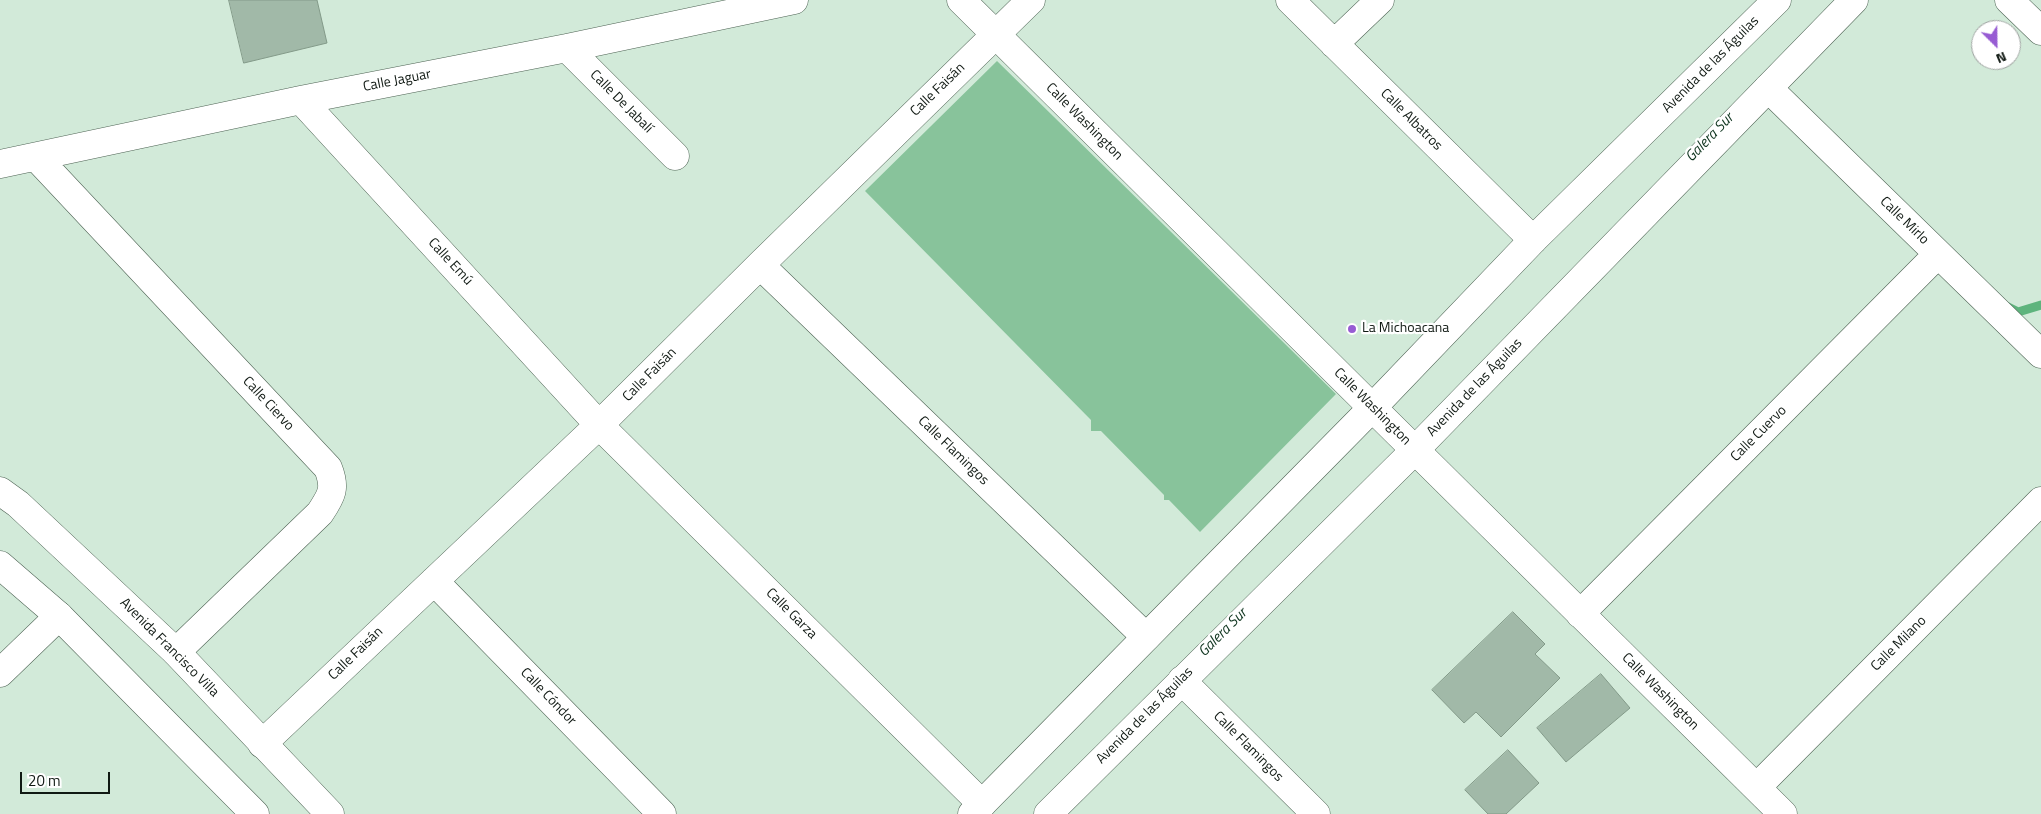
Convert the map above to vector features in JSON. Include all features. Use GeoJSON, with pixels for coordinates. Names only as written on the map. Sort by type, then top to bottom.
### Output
{"type":"FeatureCollection","features":[{"type":"Feature","properties":{"kind":"street","name":"Calle Jaguar"},"geometry":{"type":"LineString","coordinates":[[0,164],[37,158],[300,100],[567,48],[794,0]]}},
{"type":"Feature","properties":{"kind":"street","name":"Calle Washington"},"geometry":{"type":"LineString","coordinates":[[961,0],[1784,814]]}},
{"type":"Feature","properties":{"kind":"street","name":"Calle Faisán"},"geometry":{"type":"LineString","coordinates":[[262,744],[600,425],[760,265],[1032,0]]}},
{"type":"Feature","properties":{"kind":"street","name":"Calle Albatros"},"geometry":{"type":"LineString","coordinates":[[1290,0],[1533,240]]}},
{"type":"Feature","properties":{"kind":"street"},"geometry":{"type":"LineString","coordinates":[[1334,44],[1380,0]]}},
{"type":"Feature","properties":{"kind":"street","name":"Avenida de las Águilas"},"geometry":{"type":"LineString","coordinates":[[977,809],[1373,408],[1533,240],[1777,0]]}},
{"type":"Feature","properties":{"kind":"street","name":"Avenida de las Águilas"},"geometry":{"type":"LineString","coordinates":[[1048,814],[1415,450],[1854,0]]}},
{"type":"Feature","properties":{"kind":"street"},"geometry":{"type":"LineString","coordinates":[[2009,0],[2041,31]]}},
{"type":"Feature","properties":{"kind":"street","name":"Calle De Jabalí"},"geometry":{"type":"LineString","coordinates":[[567,48],[675,156]]}},
{"type":"Feature","properties":{"kind":"street","name":"Calle Mirlo"},"geometry":{"type":"LineString","coordinates":[[1768,88],[1938,254],[2039,348]]}},
{"type":"Feature","properties":{"kind":"street","name":"Calle Emú"},"geometry":{"type":"LineString","coordinates":[[300,100],[600,425]]}},
{"type":"Feature","properties":{"kind":"street","name":"Calle Ciervo"},"geometry":{"type":"LineString","coordinates":[[37,158],[328,468],[334,482],[328,500],[320,513],[176,652]]}},
{"type":"Feature","properties":{"kind":"street","name":"Calle Cuervo"},"geometry":{"type":"LineString","coordinates":[[1580,614],[1938,254]]}},
{"type":"Feature","properties":{"kind":"street","name":"Calle Flamingos"},"geometry":{"type":"LineString","coordinates":[[760,265],[1146,637]]}},
{"type":"Feature","properties":{"kind":"street","name":"Calle Garza"},"geometry":{"type":"LineString","coordinates":[[600,425],[977,809]]}},
{"type":"Feature","properties":{"kind":"street","name":"Avenida Francisco Villa"},"geometry":{"type":"LineString","coordinates":[[0,491],[18,504],[176,652],[330,814]]}},
{"type":"Feature","properties":{"kind":"street","name":"Calle Milano"},"geometry":{"type":"LineString","coordinates":[[1757,787],[2041,501]]}},
{"type":"Feature","properties":{"kind":"street"},"geometry":{"type":"LineString","coordinates":[[0,565],[59,616],[255,814]]}},
{"type":"Feature","properties":{"kind":"street","name":"Calle Cóndor"},"geometry":{"type":"LineString","coordinates":[[434,581],[662,814]]}},
{"type":"Feature","properties":{"kind":"street"},"geometry":{"type":"LineString","coordinates":[[0,673],[59,616]]}},
{"type":"Feature","properties":{"kind":"street","name":"Calle Flamingos"},"geometry":{"type":"LineString","coordinates":[[1182,680],[1316,814]]}},
{"type":"Feature","properties":{"kind":"green space"},"geometry":{"type":"Polygon","coordinates":[[[997,61],[1336,394],[1200,532],[1169,500],[1164,500],[1164,495],[1101,431],[1091,431],[1091,420],[865,191],[997,61]]]}},
{"type":"Feature","properties":{"kind":"building"},"geometry":{"type":"Polygon","coordinates":[[[229,0],[317,0],[327,43],[244,63],[229,0]]]}},
{"type":"Feature","properties":{"kind":"building"},"geometry":{"type":"Polygon","coordinates":[[[1513,612],[1545,644],[1535,654],[1560,678],[1501,737],[1476,712],[1464,723],[1432,690],[1513,612]]]}},
{"type":"Feature","properties":{"kind":"building"},"geometry":{"type":"Polygon","coordinates":[[[1601,674],[1630,708],[1566,762],[1537,728],[1601,674]]]}},
{"type":"Feature","properties":{"kind":"building"},"geometry":{"type":"Polygon","coordinates":[[[1508,750],[1539,783],[1506,814],[1488,814],[1465,790],[1508,750]]]}},
{"type":"Feature","properties":{"kind":"waterway","name":"Galera Sur"},"geometry":{"type":"LineString","coordinates":[[2006,306],[2018,312],[2041,305]]}},
{"type":"Feature","properties":{"kind":"place","name":"La Michoacana"},"geometry":{"type":"Point","coordinates":[1352,329]}}]}
